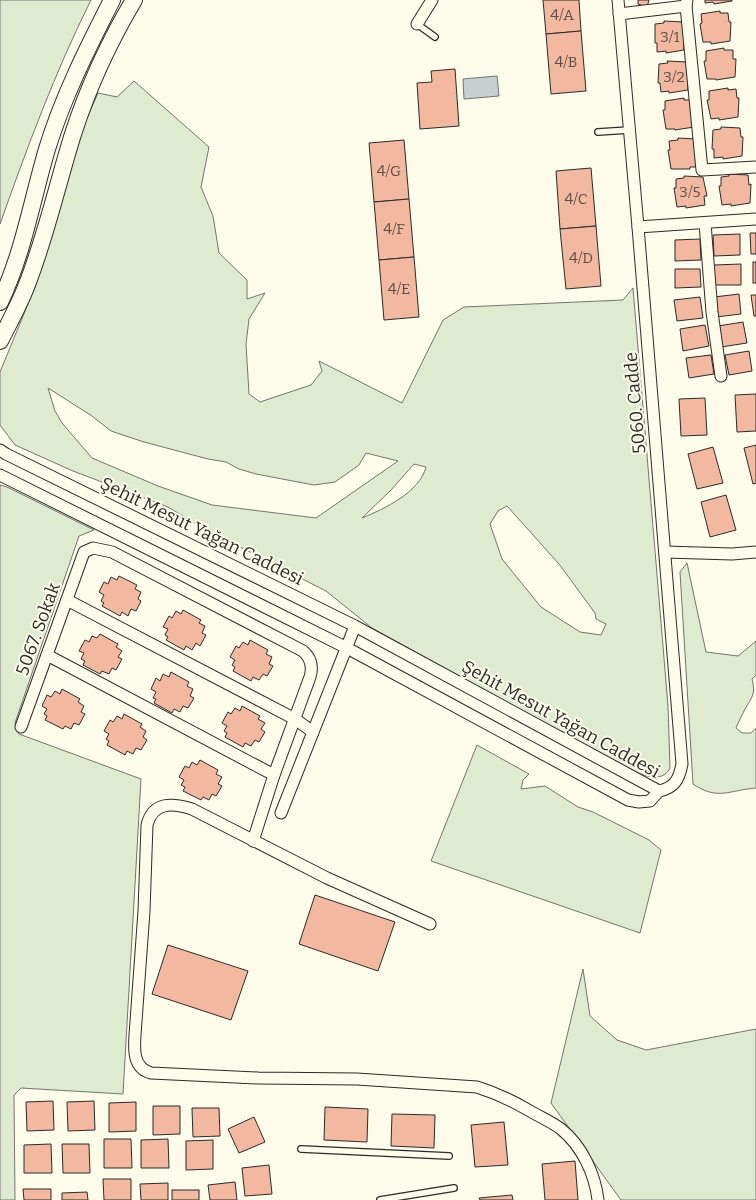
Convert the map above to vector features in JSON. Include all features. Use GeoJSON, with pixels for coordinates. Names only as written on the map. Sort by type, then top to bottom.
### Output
{"type":"FeatureCollection","features":[{"type":"Feature","properties":{"kind":"street"},"geometry":{"type":"LineString","coordinates":[[0,302],[20,248],[47,150],[60,112],[88,48],[112,0]]}},
{"type":"Feature","properties":{"kind":"street"},"geometry":{"type":"LineString","coordinates":[[0,341],[26,288],[44,236],[73,134],[88,93],[106,53],[134,0]]}},
{"type":"Feature","properties":{"kind":"street"},"geometry":{"type":"LineString","coordinates":[[416,24],[432,0]]}},
{"type":"Feature","properties":{"kind":"street","name":"5060. Cadde"},"geometry":{"type":"LineString","coordinates":[[618,0],[682,764],[674,785],[668,789],[658,791]]}},
{"type":"Feature","properties":{"kind":"street"},"geometry":{"type":"LineString","coordinates":[[662,0],[686,3]]}},
{"type":"Feature","properties":{"kind":"street"},"geometry":{"type":"LineString","coordinates":[[619,14],[686,3]]}},
{"type":"Feature","properties":{"kind":"street"},"geometry":{"type":"LineString","coordinates":[[686,3],[702,170],[756,167]]}},
{"type":"Feature","properties":{"kind":"street"},"geometry":{"type":"LineString","coordinates":[[638,227],[756,219]]}},
{"type":"Feature","properties":{"kind":"street"},"geometry":{"type":"LineString","coordinates":[[705,223],[712,312],[721,376]]}},
{"type":"Feature","properties":{"kind":"street","name":"Şehit Mesut Yağan Caddesi"},"geometry":{"type":"LineString","coordinates":[[0,450],[355,626],[658,791],[650,801],[628,800],[347,648],[0,475]]}},
{"type":"Feature","properties":{"kind":"street","name":"5067. Sokak"},"geometry":{"type":"LineString","coordinates":[[21,727],[84,552],[93,548],[112,552],[303,651],[310,658],[311,673],[295,719]]}},
{"type":"Feature","properties":{"kind":"street"},"geometry":{"type":"LineString","coordinates":[[665,552],[732,554],[756,552]]}},
{"type":"Feature","properties":{"kind":"street"},"geometry":{"type":"LineString","coordinates":[[67,600],[295,719],[313,732]]}},
{"type":"Feature","properties":{"kind":"street"},"geometry":{"type":"LineString","coordinates":[[281,813],[355,626]]}},
{"type":"Feature","properties":{"kind":"street"},"geometry":{"type":"LineString","coordinates":[[47,654],[274,775]]}},
{"type":"Feature","properties":{"kind":"street"},"geometry":{"type":"LineString","coordinates":[[253,841],[274,775],[295,719]]}},
{"type":"Feature","properties":{"kind":"street"},"geometry":{"type":"LineString","coordinates":[[430,924],[327,878],[200,813],[183,806],[168,805],[161,807],[155,810],[149,817],[147,825],[144,911],[134,1046],[137,1062],[142,1068],[151,1073],[258,1078],[357,1079],[477,1087],[492,1091],[513,1101],[567,1134],[588,1163],[597,1187],[598,1200]]}},
{"type":"Feature","properties":{"kind":"lane"},"geometry":{"type":"LineString","coordinates":[[416,24],[435,37]]}},
{"type":"Feature","properties":{"kind":"lane"},"geometry":{"type":"LineString","coordinates":[[598,132],[629,130]]}},
{"type":"Feature","properties":{"kind":"lane"},"geometry":{"type":"LineString","coordinates":[[301,1149],[449,1156]]}},
{"type":"Feature","properties":{"kind":"lane"},"geometry":{"type":"LineString","coordinates":[[380,1200],[454,1188]]}},
{"type":"Feature","properties":{"kind":"green space"},"geometry":{"type":"Polygon","coordinates":[[[0,0],[91,0],[54,82],[0,224],[0,0]]]}},
{"type":"Feature","properties":{"kind":"green space"},"geometry":{"type":"Polygon","coordinates":[[[134,81],[209,147],[201,187],[213,216],[219,253],[247,280],[247,299],[265,293],[249,319],[246,344],[249,394],[260,402],[311,385],[322,371],[319,361],[402,403],[443,320],[464,307],[623,300],[633,288],[668,706],[670,768],[665,774],[658,777],[650,777],[632,771],[372,628],[326,591],[205,529],[168,507],[73,471],[15,445],[0,425],[0,372],[35,287],[77,141],[98,93],[117,97],[134,81]],[[48,388],[55,411],[62,423],[92,458],[158,486],[212,505],[316,518],[398,461],[366,453],[359,465],[335,482],[314,485],[256,474],[239,469],[226,462],[144,442],[111,431],[92,416],[48,388]],[[414,464],[362,518],[380,510],[409,492],[417,484],[426,467],[414,464]],[[507,506],[498,511],[490,524],[502,559],[541,607],[580,632],[601,635],[606,624],[596,619],[595,613],[559,564],[507,506]]]}},
{"type":"Feature","properties":{"kind":"green space"},"geometry":{"type":"Polygon","coordinates":[[[0,485],[94,530],[79,536],[15,723],[19,734],[141,779],[123,1094],[21,1088],[14,1095],[15,1200],[0,1200],[0,485]]]}},
{"type":"Feature","properties":{"kind":"green space"},"geometry":{"type":"Polygon","coordinates":[[[687,563],[706,652],[738,656],[756,641],[756,675],[752,679],[753,692],[736,728],[742,733],[751,733],[756,728],[756,788],[717,793],[702,789],[693,784],[680,572],[687,563]]]}},
{"type":"Feature","properties":{"kind":"green space"},"geometry":{"type":"Polygon","coordinates":[[[477,745],[529,774],[523,780],[521,789],[545,786],[578,807],[593,812],[649,840],[661,850],[640,933],[431,861],[477,745]]]}},
{"type":"Feature","properties":{"kind":"green space"},"geometry":{"type":"Polygon","coordinates":[[[583,969],[590,1016],[617,1040],[646,1050],[756,1029],[756,1200],[621,1200],[551,1103],[583,969]]]}},
{"type":"Feature","properties":{"kind":"shaded area"},"geometry":{"type":"Polygon","coordinates":[[[497,76],[499,96],[464,99],[463,79],[497,76]]]}},
{"type":"Feature","properties":{"kind":"building"},"geometry":{"type":"Polygon","coordinates":[[[543,0],[579,0],[581,31],[546,34],[543,0]]]}},
{"type":"Feature","properties":{"kind":"building"},"geometry":{"type":"Polygon","coordinates":[[[638,0],[649,0],[647,7],[638,4],[638,0]]]}},
{"type":"Feature","properties":{"kind":"building"},"geometry":{"type":"Polygon","coordinates":[[[705,0],[732,1],[714,4],[713,2],[705,3],[705,0]]]}},
{"type":"Feature","properties":{"kind":"building"},"geometry":{"type":"Polygon","coordinates":[[[720,11],[720,13],[728,13],[729,22],[731,22],[730,41],[711,44],[711,42],[703,42],[700,24],[702,23],[701,14],[720,11]]]}},
{"type":"Feature","properties":{"kind":"building"},"geometry":{"type":"Polygon","coordinates":[[[664,21],[683,22],[684,50],[666,53],[666,51],[657,52],[655,24],[664,23],[664,21]]]}},
{"type":"Feature","properties":{"kind":"building"},"geometry":{"type":"Polygon","coordinates":[[[581,31],[586,91],[551,94],[546,34],[581,31]]]}},
{"type":"Feature","properties":{"kind":"building"},"geometry":{"type":"Polygon","coordinates":[[[724,48],[724,50],[733,50],[733,59],[736,59],[735,77],[716,80],[707,79],[704,61],[706,61],[706,51],[724,48]]]}},
{"type":"Feature","properties":{"kind":"building"},"geometry":{"type":"Polygon","coordinates":[[[667,61],[687,62],[688,90],[669,93],[669,91],[661,92],[660,83],[658,83],[659,64],[668,63],[667,61]]]}},
{"type":"Feature","properties":{"kind":"building"},"geometry":{"type":"Polygon","coordinates":[[[455,69],[459,126],[420,129],[417,83],[432,82],[431,71],[455,69]]]}},
{"type":"Feature","properties":{"kind":"building"},"geometry":{"type":"Polygon","coordinates":[[[728,88],[728,90],[736,89],[737,98],[739,98],[738,117],[719,120],[719,118],[711,119],[707,100],[709,100],[709,91],[728,88]]]}},
{"type":"Feature","properties":{"kind":"building"},"geometry":{"type":"Polygon","coordinates":[[[684,98],[684,100],[692,100],[694,127],[675,130],[666,129],[663,110],[665,110],[665,101],[684,98]]]}},
{"type":"Feature","properties":{"kind":"building"},"geometry":{"type":"Polygon","coordinates":[[[721,127],[740,128],[741,137],[743,137],[742,156],[723,159],[723,157],[714,158],[714,149],[712,149],[713,130],[721,129],[721,127]]]}},
{"type":"Feature","properties":{"kind":"building"},"geometry":{"type":"Polygon","coordinates":[[[678,138],[697,139],[698,167],[671,169],[668,150],[670,150],[669,141],[678,140],[678,138]]]}},
{"type":"Feature","properties":{"kind":"building"},"geometry":{"type":"Polygon","coordinates":[[[404,140],[409,199],[374,202],[369,143],[404,140]]]}},
{"type":"Feature","properties":{"kind":"building"},"geometry":{"type":"Polygon","coordinates":[[[591,168],[596,226],[560,229],[556,171],[591,168]]]}},
{"type":"Feature","properties":{"kind":"building"},"geometry":{"type":"Polygon","coordinates":[[[729,174],[748,175],[749,185],[751,184],[750,203],[731,206],[731,204],[722,205],[719,186],[721,186],[721,177],[729,176],[729,174]]]}},
{"type":"Feature","properties":{"kind":"building"},"geometry":{"type":"Polygon","coordinates":[[[684,176],[703,177],[707,196],[704,196],[705,205],[686,208],[686,206],[677,207],[674,188],[676,188],[676,179],[684,178],[684,176]]]}},
{"type":"Feature","properties":{"kind":"building"},"geometry":{"type":"Polygon","coordinates":[[[409,199],[414,257],[379,260],[374,202],[409,199]]]}},
{"type":"Feature","properties":{"kind":"building"},"geometry":{"type":"Polygon","coordinates":[[[596,226],[601,286],[566,289],[560,229],[596,226]]]}},
{"type":"Feature","properties":{"kind":"building"},"geometry":{"type":"Polygon","coordinates":[[[750,233],[756,233],[756,254],[751,254],[750,233]]]}},
{"type":"Feature","properties":{"kind":"building"},"geometry":{"type":"Polygon","coordinates":[[[740,234],[740,255],[714,256],[713,235],[740,234]]]}},
{"type":"Feature","properties":{"kind":"building"},"geometry":{"type":"Polygon","coordinates":[[[700,239],[701,260],[675,261],[675,240],[700,239]]]}},
{"type":"Feature","properties":{"kind":"building"},"geometry":{"type":"Polygon","coordinates":[[[414,257],[419,317],[384,320],[379,260],[414,257]]]}},
{"type":"Feature","properties":{"kind":"building"},"geometry":{"type":"Polygon","coordinates":[[[753,262],[756,262],[756,283],[753,283],[753,262]]]}},
{"type":"Feature","properties":{"kind":"building"},"geometry":{"type":"Polygon","coordinates":[[[741,264],[741,285],[715,285],[714,265],[741,264]]]}},
{"type":"Feature","properties":{"kind":"building"},"geometry":{"type":"Polygon","coordinates":[[[675,269],[700,269],[701,287],[675,288],[675,269]]]}},
{"type":"Feature","properties":{"kind":"building"},"geometry":{"type":"Polygon","coordinates":[[[739,294],[741,314],[716,317],[714,297],[739,294]]]}},
{"type":"Feature","properties":{"kind":"building"},"geometry":{"type":"Polygon","coordinates":[[[751,295],[756,295],[756,316],[754,316],[751,295]]]}},
{"type":"Feature","properties":{"kind":"building"},"geometry":{"type":"Polygon","coordinates":[[[700,297],[703,318],[677,321],[674,300],[700,297]]]}},
{"type":"Feature","properties":{"kind":"building"},"geometry":{"type":"Polygon","coordinates":[[[743,322],[747,343],[721,347],[718,326],[743,322]]]}},
{"type":"Feature","properties":{"kind":"building"},"geometry":{"type":"Polygon","coordinates":[[[705,325],[709,346],[683,351],[680,329],[705,325]]]}},
{"type":"Feature","properties":{"kind":"building"},"geometry":{"type":"Polygon","coordinates":[[[749,351],[752,371],[729,375],[725,355],[749,351]]]}},
{"type":"Feature","properties":{"kind":"building"},"geometry":{"type":"Polygon","coordinates":[[[711,355],[714,374],[689,378],[686,358],[711,355]]]}},
{"type":"Feature","properties":{"kind":"building"},"geometry":{"type":"Polygon","coordinates":[[[756,394],[756,431],[737,432],[735,395],[756,394]]]}},
{"type":"Feature","properties":{"kind":"building"},"geometry":{"type":"Polygon","coordinates":[[[705,398],[707,435],[681,436],[679,399],[705,398]]]}},
{"type":"Feature","properties":{"kind":"building"},"geometry":{"type":"Polygon","coordinates":[[[756,445],[756,483],[753,484],[744,448],[756,445]]]}},
{"type":"Feature","properties":{"kind":"building"},"geometry":{"type":"Polygon","coordinates":[[[713,447],[723,483],[697,489],[688,454],[713,447]]]}},
{"type":"Feature","properties":{"kind":"building"},"geometry":{"type":"Polygon","coordinates":[[[726,495],[736,530],[710,537],[701,502],[726,495]]]}},
{"type":"Feature","properties":{"kind":"building"},"geometry":{"type":"Polygon","coordinates":[[[119,576],[137,585],[135,589],[141,592],[138,599],[141,601],[136,611],[131,609],[128,616],[122,612],[120,616],[102,606],[104,603],[101,601],[104,595],[99,592],[104,582],[108,584],[111,577],[117,580],[119,576]]]}},
{"type":"Feature","properties":{"kind":"building"},"geometry":{"type":"Polygon","coordinates":[[[183,610],[201,620],[199,623],[205,626],[202,633],[206,635],[200,646],[196,643],[192,650],[186,646],[184,650],[166,640],[168,637],[165,635],[168,629],[163,627],[169,616],[172,618],[176,611],[181,614],[183,610]]]}},
{"type":"Feature","properties":{"kind":"building"},"geometry":{"type":"Polygon","coordinates":[[[100,634],[118,644],[116,647],[122,651],[118,657],[122,659],[116,670],[112,668],[109,674],[102,671],[100,674],[83,665],[85,661],[81,659],[84,653],[79,651],[85,640],[89,642],[92,636],[97,638],[100,634]]]}},
{"type":"Feature","properties":{"kind":"building"},"geometry":{"type":"Polygon","coordinates":[[[250,640],[268,650],[266,654],[272,657],[269,664],[273,666],[267,676],[263,674],[259,680],[253,677],[251,681],[233,671],[235,667],[232,665],[235,660],[230,657],[236,646],[239,648],[243,642],[248,645],[250,640]]]}},
{"type":"Feature","properties":{"kind":"building"},"geometry":{"type":"Polygon","coordinates":[[[171,672],[189,682],[187,686],[193,689],[190,696],[194,698],[188,708],[183,706],[180,712],[174,709],[172,713],[154,703],[156,699],[153,698],[156,692],[151,689],[156,678],[160,681],[163,674],[169,677],[171,672]]]}},
{"type":"Feature","properties":{"kind":"building"},"geometry":{"type":"Polygon","coordinates":[[[62,689],[80,699],[78,702],[84,706],[81,712],[85,714],[79,725],[74,723],[71,729],[65,726],[63,729],[45,720],[47,716],[44,714],[47,709],[42,706],[47,695],[51,697],[55,691],[60,694],[62,689]]]}},
{"type":"Feature","properties":{"kind":"building"},"geometry":{"type":"Polygon","coordinates":[[[242,706],[260,716],[258,719],[265,723],[261,729],[265,732],[259,742],[255,740],[251,746],[245,743],[243,747],[225,737],[227,733],[224,731],[227,726],[222,723],[228,712],[231,714],[235,708],[240,711],[242,706]]]}},
{"type":"Feature","properties":{"kind":"building"},"geometry":{"type":"Polygon","coordinates":[[[124,714],[142,724],[140,727],[146,731],[143,737],[147,740],[141,750],[136,748],[133,754],[127,751],[125,755],[107,745],[109,741],[106,739],[109,734],[104,731],[110,720],[113,722],[117,716],[122,719],[124,714]]]}},
{"type":"Feature","properties":{"kind":"building"},"geometry":{"type":"Polygon","coordinates":[[[200,760],[218,770],[216,774],[222,777],[218,784],[222,786],[216,796],[212,794],[209,800],[203,797],[201,800],[183,791],[185,787],[181,785],[184,780],[179,777],[185,766],[189,768],[192,762],[197,765],[200,760]]]}},
{"type":"Feature","properties":{"kind":"building"},"geometry":{"type":"Polygon","coordinates":[[[315,895],[395,922],[378,971],[299,944],[315,895]]]}},
{"type":"Feature","properties":{"kind":"building"},"geometry":{"type":"Polygon","coordinates":[[[168,945],[248,971],[231,1020],[152,994],[168,945]]]}},
{"type":"Feature","properties":{"kind":"building"},"geometry":{"type":"Polygon","coordinates":[[[53,1101],[54,1130],[27,1131],[26,1102],[53,1101]]]}},
{"type":"Feature","properties":{"kind":"building"},"geometry":{"type":"Polygon","coordinates":[[[94,1101],[95,1130],[68,1131],[67,1102],[94,1101]]]}},
{"type":"Feature","properties":{"kind":"building"},"geometry":{"type":"Polygon","coordinates":[[[136,1102],[136,1131],[109,1132],[109,1103],[136,1102]]]}},
{"type":"Feature","properties":{"kind":"building"},"geometry":{"type":"Polygon","coordinates":[[[153,1106],[180,1106],[180,1134],[153,1135],[153,1106]]]}},
{"type":"Feature","properties":{"kind":"building"},"geometry":{"type":"Polygon","coordinates":[[[325,1107],[368,1109],[367,1142],[324,1140],[325,1107]]]}},
{"type":"Feature","properties":{"kind":"building"},"geometry":{"type":"Polygon","coordinates":[[[192,1108],[219,1108],[220,1136],[193,1137],[192,1108]]]}},
{"type":"Feature","properties":{"kind":"building"},"geometry":{"type":"Polygon","coordinates":[[[392,1114],[435,1115],[434,1148],[391,1146],[392,1114]]]}},
{"type":"Feature","properties":{"kind":"building"},"geometry":{"type":"Polygon","coordinates":[[[254,1117],[265,1142],[239,1153],[228,1129],[254,1117]]]}},
{"type":"Feature","properties":{"kind":"building"},"geometry":{"type":"Polygon","coordinates":[[[504,1122],[508,1165],[475,1167],[471,1125],[504,1122]]]}},
{"type":"Feature","properties":{"kind":"building"},"geometry":{"type":"Polygon","coordinates":[[[104,1139],[131,1139],[132,1168],[104,1168],[104,1139]]]}},
{"type":"Feature","properties":{"kind":"building"},"geometry":{"type":"Polygon","coordinates":[[[168,1139],[169,1168],[141,1168],[141,1140],[168,1139]]]}},
{"type":"Feature","properties":{"kind":"building"},"geometry":{"type":"Polygon","coordinates":[[[213,1140],[213,1169],[186,1170],[186,1141],[213,1140]]]}},
{"type":"Feature","properties":{"kind":"building"},"geometry":{"type":"Polygon","coordinates":[[[51,1144],[52,1173],[24,1173],[24,1145],[51,1144]]]}},
{"type":"Feature","properties":{"kind":"building"},"geometry":{"type":"Polygon","coordinates":[[[62,1144],[89,1144],[90,1173],[63,1173],[62,1144]]]}},
{"type":"Feature","properties":{"kind":"building"},"geometry":{"type":"Polygon","coordinates":[[[575,1161],[578,1200],[545,1200],[542,1164],[575,1161]]]}},
{"type":"Feature","properties":{"kind":"building"},"geometry":{"type":"Polygon","coordinates":[[[269,1165],[272,1194],[245,1196],[242,1168],[269,1165]]]}},
{"type":"Feature","properties":{"kind":"building"},"geometry":{"type":"Polygon","coordinates":[[[103,1179],[131,1179],[131,1200],[104,1200],[103,1179]]]}},
{"type":"Feature","properties":{"kind":"building"},"geometry":{"type":"Polygon","coordinates":[[[235,1182],[237,1200],[210,1200],[208,1185],[235,1182]]]}},
{"type":"Feature","properties":{"kind":"building"},"geometry":{"type":"Polygon","coordinates":[[[168,1183],[168,1200],[141,1200],[140,1184],[168,1183]]]}},
{"type":"Feature","properties":{"kind":"building"},"geometry":{"type":"Polygon","coordinates":[[[23,1189],[51,1189],[51,1200],[24,1200],[23,1189]]]}},
{"type":"Feature","properties":{"kind":"building"},"geometry":{"type":"Polygon","coordinates":[[[172,1190],[199,1190],[199,1200],[172,1200],[172,1190]]]}},
{"type":"Feature","properties":{"kind":"building"},"geometry":{"type":"Polygon","coordinates":[[[87,1192],[88,1200],[62,1200],[62,1193],[87,1192]]]}},
{"type":"Feature","properties":{"kind":"building"},"geometry":{"type":"Polygon","coordinates":[[[512,1195],[513,1200],[480,1200],[479,1198],[512,1195]]]}}]}
